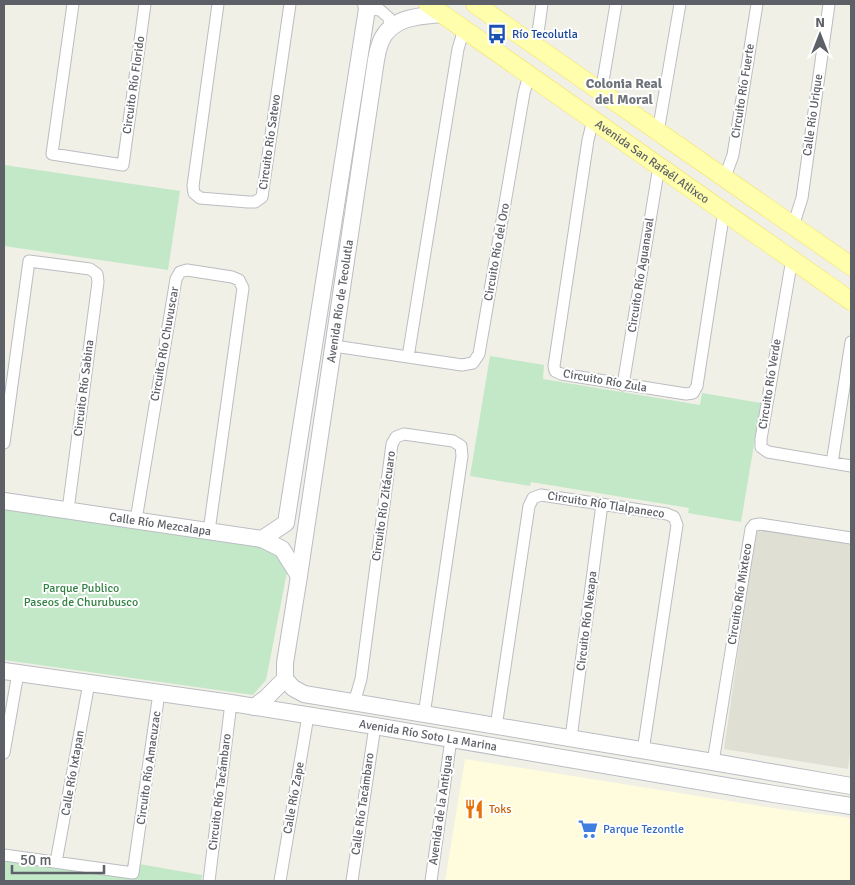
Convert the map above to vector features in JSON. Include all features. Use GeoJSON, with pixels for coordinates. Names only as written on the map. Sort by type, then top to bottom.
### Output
{"type":"FeatureCollection","features":[{"type":"Feature","properties":{"kind":"main road","name":"Avenida San Rafaél Atlixco"},"geometry":{"type":"LineString","coordinates":[[428,4],[851,301]]}},
{"type":"Feature","properties":{"kind":"main road"},"geometry":{"type":"LineString","coordinates":[[475,4],[851,266]]}},
{"type":"Feature","properties":{"kind":"street","name":"Circuito Río Florido"},"geometry":{"type":"LineString","coordinates":[[73,4],[52,154],[123,166],[145,4]]}},
{"type":"Feature","properties":{"kind":"street","name":"Circuito Río Satevo"},"geometry":{"type":"LineString","coordinates":[[218,4],[193,186],[194,193],[200,198],[248,202],[255,202],[262,197],[290,4]]}},
{"type":"Feature","properties":{"kind":"street"},"geometry":{"type":"LineString","coordinates":[[536,47],[542,4]]}},
{"type":"Feature","properties":{"kind":"street"},"geometry":{"type":"LineString","coordinates":[[601,92],[616,4]]}},
{"type":"Feature","properties":{"kind":"street"},"geometry":{"type":"LineString","coordinates":[[658,132],[680,4]]}},
{"type":"Feature","properties":{"kind":"street","name":"Circuito Río Fuerte"},"geometry":{"type":"LineString","coordinates":[[725,177],[733,154],[757,4]]}},
{"type":"Feature","properties":{"kind":"street","name":"Calle Río Urique"},"geometry":{"type":"LineString","coordinates":[[793,226],[802,198],[829,4]]}},
{"type":"Feature","properties":{"kind":"street","name":"Avenida Río de Tecolutla"},"geometry":{"type":"LineString","coordinates":[[262,539],[286,523],[366,7],[380,10],[389,18],[390,28],[382,39],[376,60],[284,679]]}},
{"type":"Feature","properties":{"kind":"street"},"geometry":{"type":"LineString","coordinates":[[390,28],[403,20],[418,16],[444,14]]}},
{"type":"Feature","properties":{"kind":"street"},"geometry":{"type":"LineString","coordinates":[[408,357],[458,49],[464,29]]}},
{"type":"Feature","properties":{"kind":"street","name":"Circuito Río del Oro"},"geometry":{"type":"LineString","coordinates":[[334,346],[462,365],[473,363],[479,354],[524,93],[529,75]]}},
{"type":"Feature","properties":{"kind":"street","name":"Circuito Río Zula"},"geometry":{"type":"LineString","coordinates":[[593,120],[588,140],[554,366],[555,371],[561,374],[623,385],[686,394],[693,393],[697,386],[724,211]]}},
{"type":"Feature","properties":{"kind":"street","name":"Circuito Río Aguanaval"},"geometry":{"type":"LineString","coordinates":[[623,385],[659,166]]}},
{"type":"Feature","properties":{"kind":"street","name":"Circuito Río Verde"},"geometry":{"type":"LineString","coordinates":[[792,259],[761,447],[768,452],[851,466]]}},
{"type":"Feature","properties":{"kind":"street","name":"Circuito Río Sabina"},"geometry":{"type":"LineString","coordinates":[[4,443],[30,261],[90,269],[96,274],[98,282],[68,510]]}},
{"type":"Feature","properties":{"kind":"street","name":"Circuito Río Chuvuscar"},"geometry":{"type":"LineString","coordinates":[[136,520],[176,278],[180,272],[187,270],[232,277],[239,280],[243,288],[208,531]]}},
{"type":"Feature","properties":{"kind":"street"},"geometry":{"type":"LineString","coordinates":[[832,463],[851,342]]}},
{"type":"Feature","properties":{"kind":"street","name":"Circuito Río Zitácuaro"},"geometry":{"type":"LineString","coordinates":[[354,704],[361,678],[392,444],[396,437],[404,434],[453,442],[461,446],[462,456],[424,715]]}},
{"type":"Feature","properties":{"kind":"street","name":"Circuito Río Tlalpaneco"},"geometry":{"type":"LineString","coordinates":[[496,727],[529,506],[533,498],[541,495],[667,514],[674,517],[677,526],[643,751]]}},
{"type":"Feature","properties":{"kind":"street","name":"Calle Río Mezcalapa"},"geometry":{"type":"LineString","coordinates":[[4,500],[262,539],[282,549],[299,576]]}},
{"type":"Feature","properties":{"kind":"street","name":"Circuito Río Nexapa"},"geometry":{"type":"LineString","coordinates":[[572,738],[602,504]]}},
{"type":"Feature","properties":{"kind":"street","name":"Circuito Río Mixteco"},"geometry":{"type":"LineString","coordinates":[[713,762],[751,529],[754,525],[760,524],[851,538]]}},
{"type":"Feature","properties":{"kind":"street"},"geometry":{"type":"LineString","coordinates":[[4,754],[11,672]]}},
{"type":"Feature","properties":{"kind":"street","name":"Avenida Río Soto La Marina"},"geometry":{"type":"LineString","coordinates":[[11,672],[231,703],[851,806]]}},
{"type":"Feature","properties":{"kind":"street"},"geometry":{"type":"LineString","coordinates":[[254,707],[284,679]]}},
{"type":"Feature","properties":{"kind":"street","name":"Avenida Río Soto La Marina"},"geometry":{"type":"LineString","coordinates":[[284,679],[292,688],[304,694],[354,704],[572,738],[851,786]]}},
{"type":"Feature","properties":{"kind":"street","name":"Calle Río Ixtapan"},"geometry":{"type":"LineString","coordinates":[[56,862],[90,684]]}},
{"type":"Feature","properties":{"kind":"street","name":"Circuito Río Amacuzac"},"geometry":{"type":"LineString","coordinates":[[56,862],[134,873],[159,693]]}},
{"type":"Feature","properties":{"kind":"street","name":"Circuito Río Tacámbaro"},"geometry":{"type":"LineString","coordinates":[[209,881],[231,703]]}},
{"type":"Feature","properties":{"kind":"street","name":"Calle Río Zape"},"geometry":{"type":"LineString","coordinates":[[280,881],[308,716]]}},
{"type":"Feature","properties":{"kind":"street","name":"Calle Río Tacámbaro"},"geometry":{"type":"LineString","coordinates":[[352,881],[375,726]]}},
{"type":"Feature","properties":{"kind":"street","name":"Avenida de la Antigua"},"geometry":{"type":"LineString","coordinates":[[431,881],[451,739]]}},
{"type":"Feature","properties":{"kind":"street"},"geometry":{"type":"LineString","coordinates":[[4,855],[56,862]]}},
{"type":"Feature","properties":{"kind":"shaded area"},"geometry":{"type":"Polygon","coordinates":[[[756,528],[851,544],[851,748],[848,769],[724,749],[756,528]]]}},
{"type":"Feature","properties":{"kind":"shaded area"},"geometry":{"type":"Polygon","coordinates":[[[465,759],[779,809],[851,818],[851,881],[445,881],[465,759]]]}},
{"type":"Feature","properties":{"kind":"green space"},"geometry":{"type":"Polygon","coordinates":[[[4,165],[180,191],[168,270],[4,246],[4,165]]]}},
{"type":"Feature","properties":{"kind":"green space"},"geometry":{"type":"Polygon","coordinates":[[[490,356],[544,365],[543,379],[700,405],[702,393],[761,403],[741,522],[688,513],[689,508],[531,482],[530,486],[470,476],[490,356]]]}},
{"type":"Feature","properties":{"kind":"green space","name":"Parque Publico Paseos de Churubusco"},"geometry":{"type":"Polygon","coordinates":[[[4,508],[258,544],[274,551],[287,572],[266,680],[253,695],[4,660],[4,508]]]}},
{"type":"Feature","properties":{"kind":"green space"},"geometry":{"type":"Polygon","coordinates":[[[4,851],[126,869],[128,862],[202,875],[201,881],[4,881],[4,851]]]}},
{"type":"Feature","properties":{"kind":"place","name":"Río Tecolutla"},"geometry":{"type":"Point","coordinates":[497,34]}},
{"type":"Feature","properties":{"kind":"place","name":"Toks"},"geometry":{"type":"Point","coordinates":[474,809]}},
{"type":"Feature","properties":{"kind":"place","name":"Parque Tezontle"},"geometry":{"type":"Point","coordinates":[588,829]}},
{"type":"Feature","properties":{"kind":"district","name":"Colonia Real del Moral"},"geometry":{"type":"Point","coordinates":[624,92]}}]}
